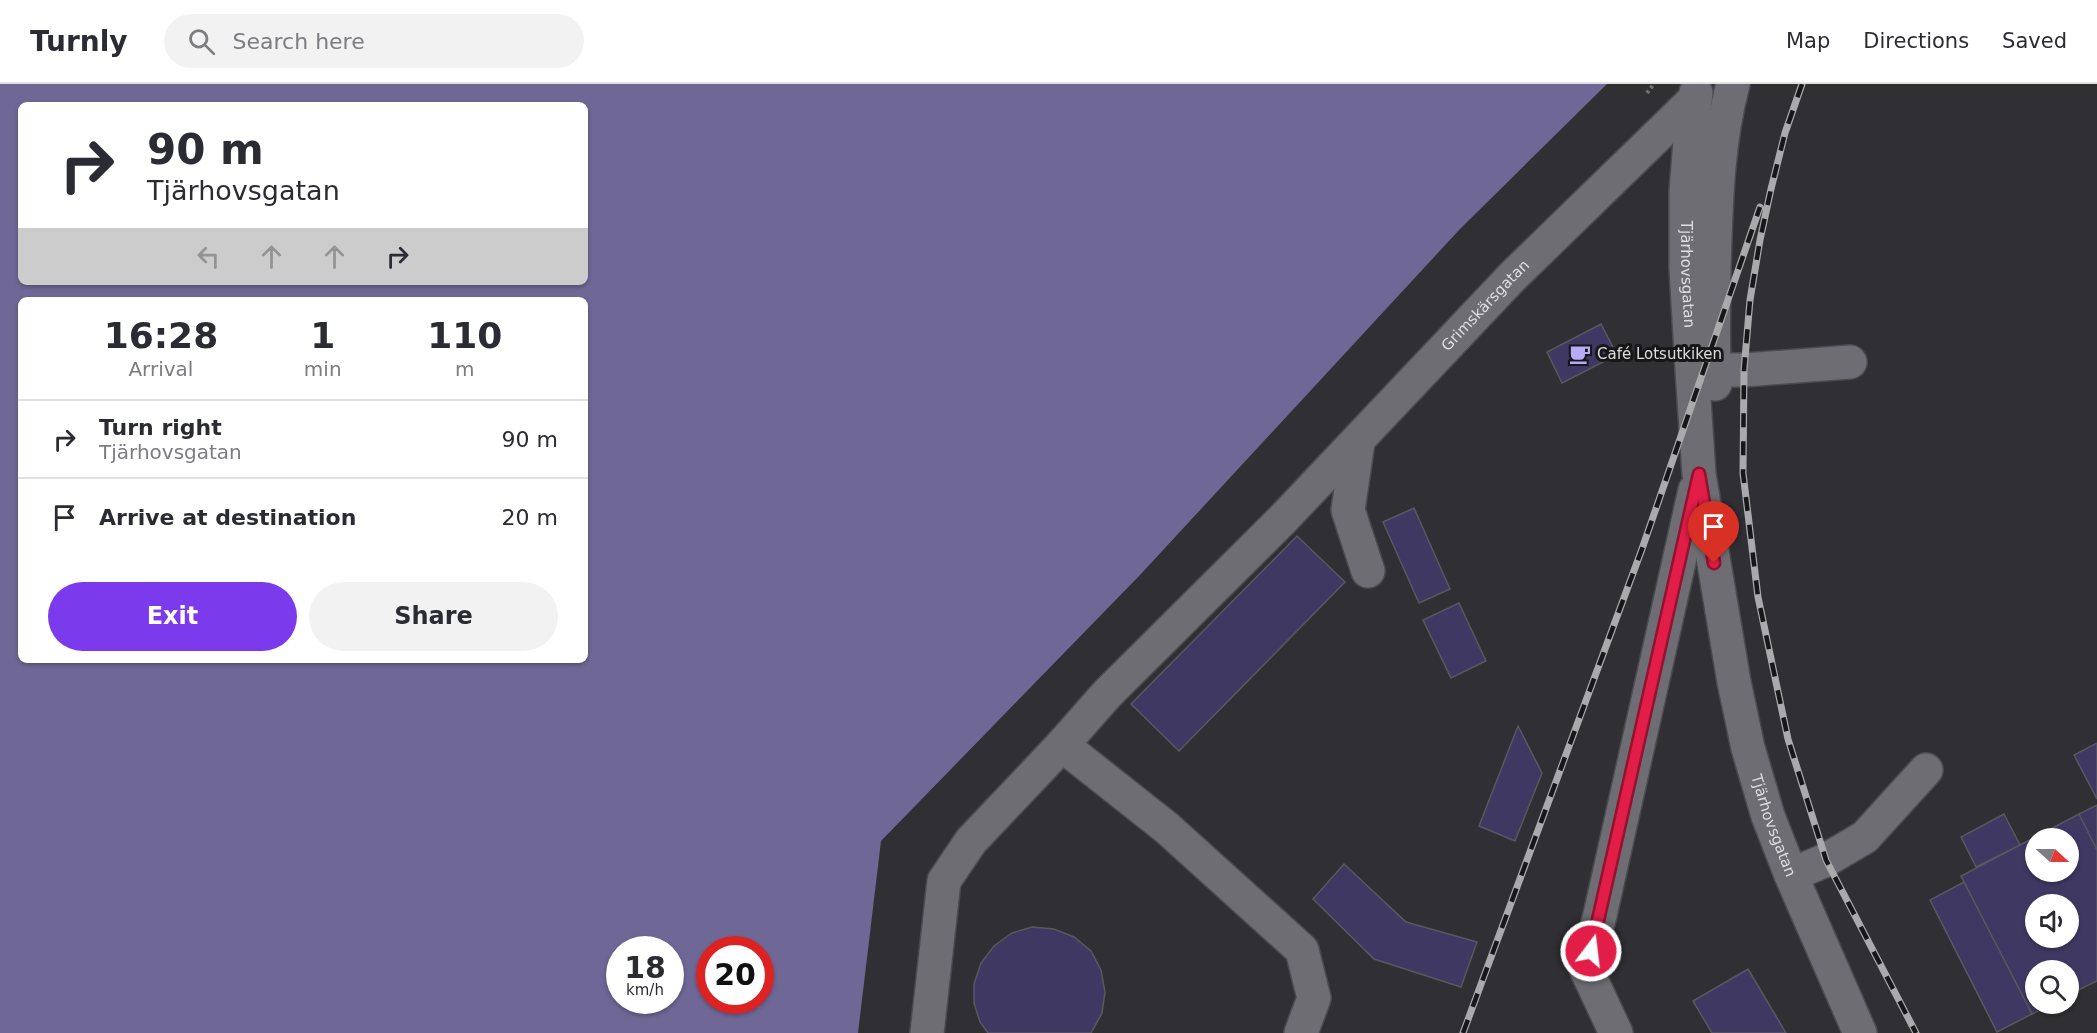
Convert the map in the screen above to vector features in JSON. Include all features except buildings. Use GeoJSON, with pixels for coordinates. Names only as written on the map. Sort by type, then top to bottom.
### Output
{"type":"FeatureCollection","features":[{"type":"Feature","properties":{"kind":"street","name":"Tjärhovsgatan"},"geometry":{"type":"LineString","coordinates":[[1733,84],[1722,141],[1716,204],[1703,370],[1699,474],[1734,682],[1768,816],[1791,875],[1860,1033]]}},
{"type":"Feature","properties":{"kind":"street","name":"Tjärhovsgatan"},"geometry":{"type":"LineString","coordinates":[[1697,92],[1686,192],[1686,268],[1703,370],[1722,542],[1722,608]]}},
{"type":"Feature","properties":{"kind":"street","name":"Grimskärsgatan"},"geometry":{"type":"LineString","coordinates":[[927,1033],[944,880],[971,841],[1107,694],[1283,519],[1512,277],[1697,92]]}},
{"type":"Feature","properties":{"kind":"street"},"geometry":{"type":"LineString","coordinates":[[1703,370],[1744,370],[1850,362]]}},
{"type":"Feature","properties":{"kind":"street"},"geometry":{"type":"LineString","coordinates":[[1358,441],[1348,510],[1368,571]]}},
{"type":"Feature","properties":{"kind":"street"},"geometry":{"type":"LineString","coordinates":[[1616,1033],[1586,969],[1699,474]]}},
{"type":"Feature","properties":{"kind":"street"},"geometry":{"type":"LineString","coordinates":[[1062,745],[1167,828],[1302,950],[1314,998],[1301,1033]]}},
{"type":"Feature","properties":{"kind":"street"},"geometry":{"type":"LineString","coordinates":[[1791,875],[1826,860],[1865,837],[1926,770]]}},
{"type":"Feature","properties":{"kind":"shaded area"},"geometry":{"type":"Polygon","coordinates":[[[0,84],[1607,84],[1460,229],[1140,575],[881,841],[858,1033],[0,1033],[0,84]]]}},
{"type":"Feature","properties":{"kind":"railway"},"geometry":{"type":"LineString","coordinates":[[1802,84],[1785,133],[1771,189],[1750,300],[1744,370],[1743,473],[1758,597],[1788,739],[1826,860],[1916,1033]]}},
{"type":"Feature","properties":{"kind":"railway"},"geometry":{"type":"LineString","coordinates":[[1463,1033],[1642,549],[1760,207]]}},
{"type":"Feature","properties":{"kind":"place","name":"Café Lotsutkiken"},"geometry":{"type":"Point","coordinates":[1580,354]}},
{"type":"Feature","properties":{"kind":"route"},"geometry":{"type":"LineString","coordinates":[[1591,951],[1699,474],[1714,563]]}}]}
